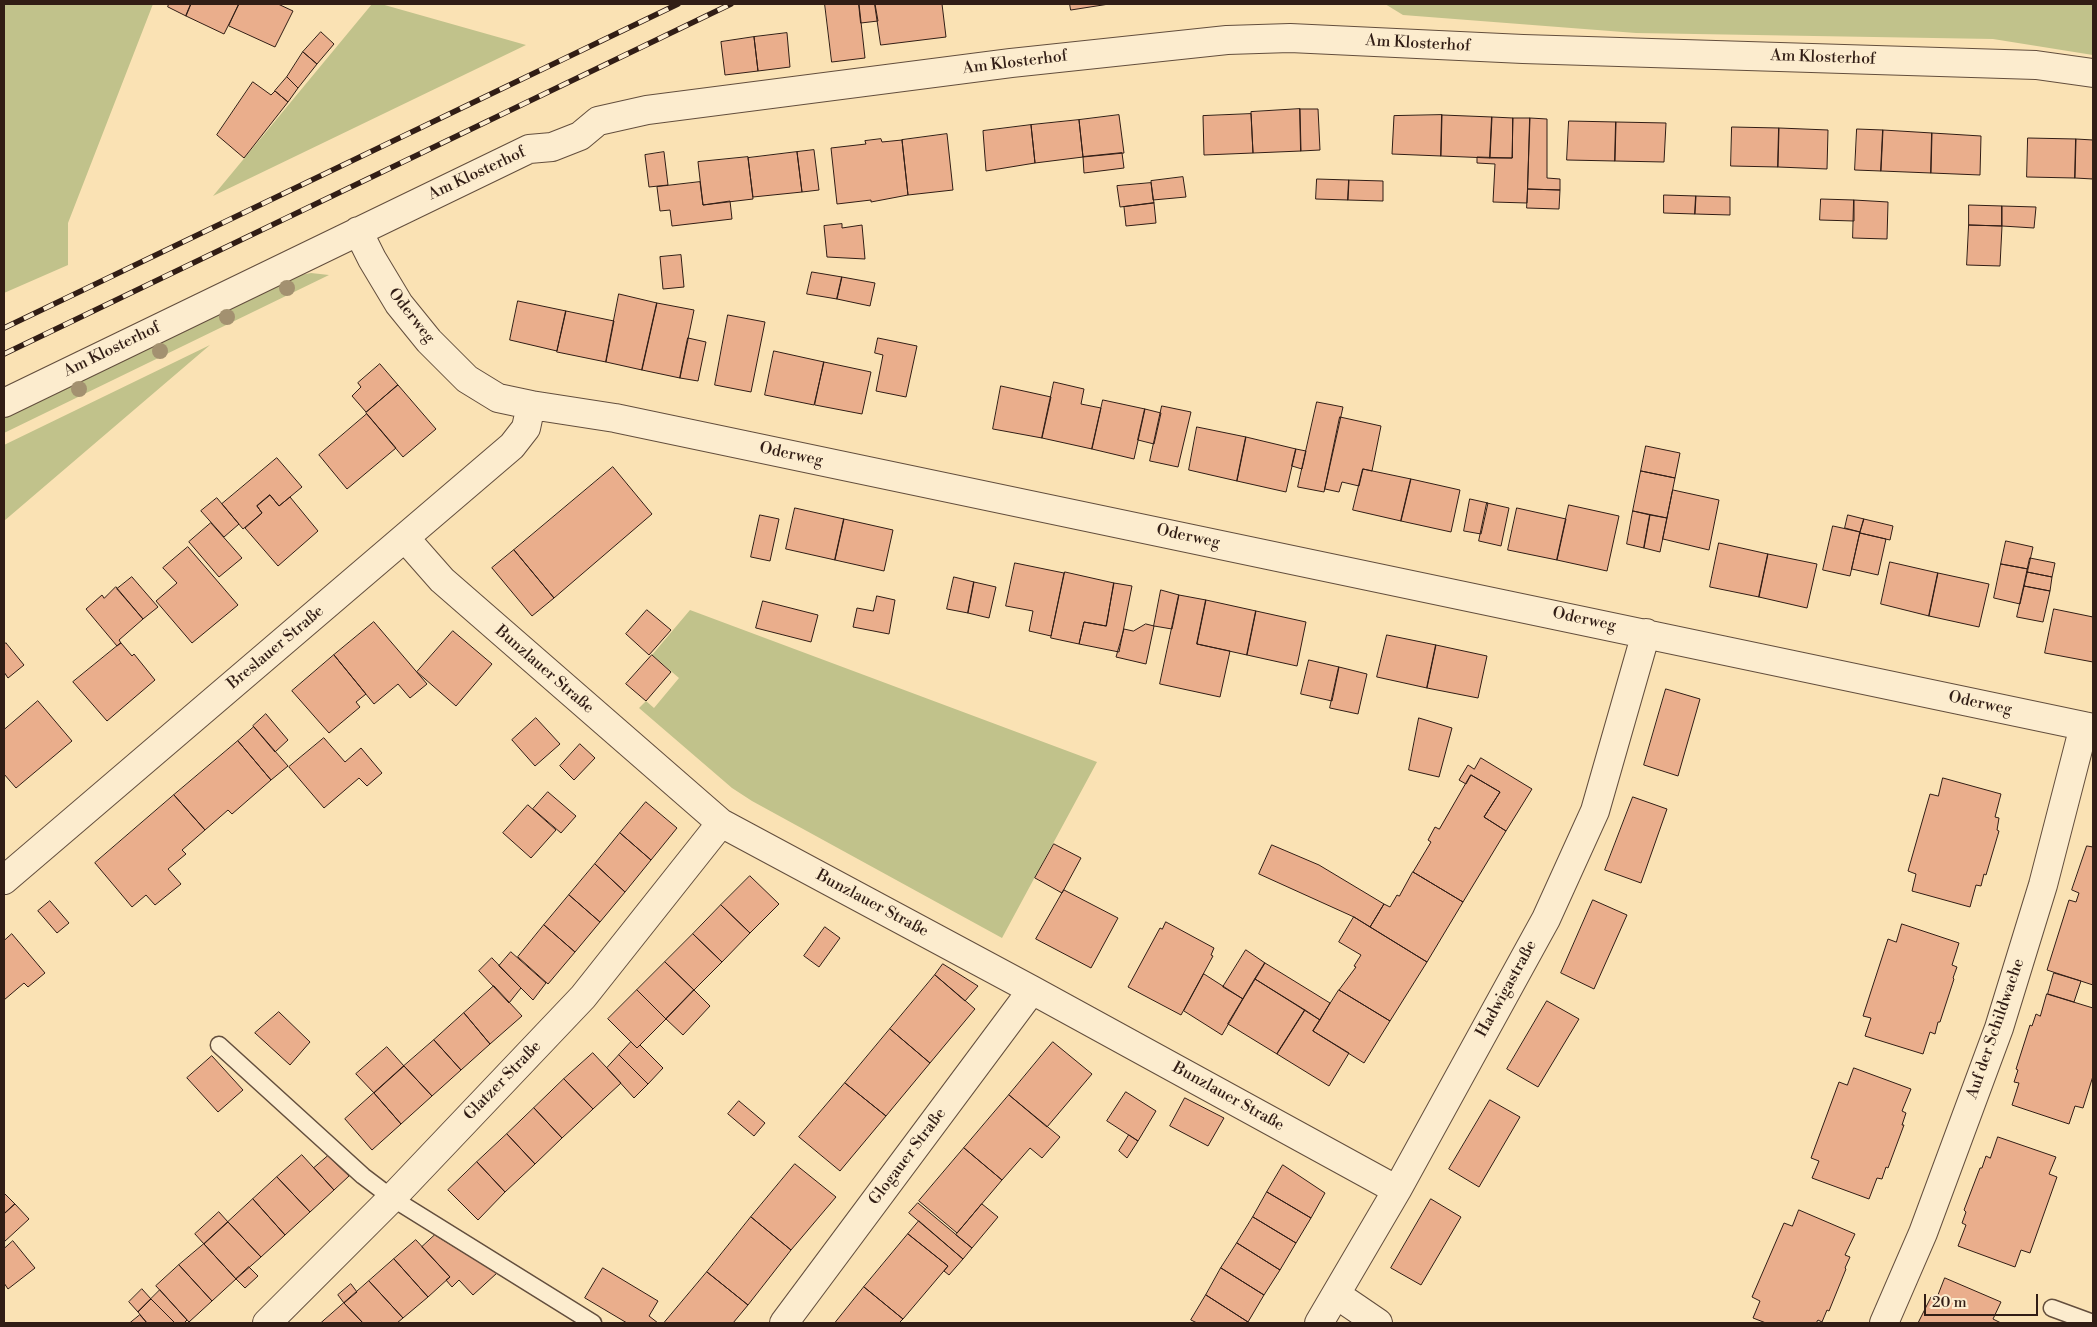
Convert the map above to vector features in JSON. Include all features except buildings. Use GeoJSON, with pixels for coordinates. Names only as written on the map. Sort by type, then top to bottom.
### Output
{"type":"FeatureCollection","features":[{"type":"Feature","properties":{"kind":"street","name":"Am Klosterhof"},"geometry":{"type":"LineString","coordinates":[[4,402],[528,148],[552,146],[580,136],[598,121],[697,102],[982,66],[1227,40],[1290,38],[1522,49],[2027,65],[2093,73]]}},
{"type":"Feature","properties":{"kind":"street","name":"Oderweg"},"geometry":{"type":"LineString","coordinates":[[358,231],[372,259],[399,304],[429,341],[467,379],[498,398],[615,418],[2089,727]]}},
{"type":"Feature","properties":{"kind":"street","name":"Breslauer Straße"},"geometry":{"type":"LineString","coordinates":[[4,880],[512,446],[526,428],[531,405]]}},
{"type":"Feature","properties":{"kind":"street","name":"Bunzlauer Straße"},"geometry":{"type":"LineString","coordinates":[[405,538],[442,580],[721,823],[1032,990],[1397,1190]]}},
{"type":"Feature","properties":{"kind":"street","name":"Hadwigastraße"},"geometry":{"type":"LineString","coordinates":[[1319,1323],[1397,1190],[1546,919],[1591,820],[1614,749],[1646,633]]}},
{"type":"Feature","properties":{"kind":"street","name":"Auf der Schildwache"},"geometry":{"type":"LineString","coordinates":[[1884,1323],[1923,1232],[1999,1028],[2089,727]]}},
{"type":"Feature","properties":{"kind":"street","name":"Glatzer Straße"},"geometry":{"type":"LineString","coordinates":[[267,1323],[392,1198],[583,997],[721,823]]}},
{"type":"Feature","properties":{"kind":"street","name":"Glogauer Straße"},"geometry":{"type":"LineString","coordinates":[[784,1323],[1032,990]]}},
{"type":"Feature","properties":{"kind":"street"},"geometry":{"type":"LineString","coordinates":[[1337,1295],[1378,1323]]}},
{"type":"Feature","properties":{"kind":"lane"},"geometry":{"type":"LineString","coordinates":[[219,1045],[363,1176],[392,1198],[592,1323]]}},
{"type":"Feature","properties":{"kind":"lane"},"geometry":{"type":"LineString","coordinates":[[2052,1308],[2093,1323]]}},
{"type":"Feature","properties":{"kind":"green space"},"geometry":{"type":"Polygon","coordinates":[[[4,4],[153,4],[68,223],[68,265],[4,293],[4,4]]]}},
{"type":"Feature","properties":{"kind":"green space"},"geometry":{"type":"Polygon","coordinates":[[[372,4],[381,4],[526,45],[213,196],[372,4]]]}},
{"type":"Feature","properties":{"kind":"green space"},"geometry":{"type":"Polygon","coordinates":[[[1385,4],[2093,4],[2093,55],[1993,39],[1636,33],[1403,15],[1385,4]]]}},
{"type":"Feature","properties":{"kind":"green space"},"geometry":{"type":"Polygon","coordinates":[[[311,273],[329,275],[4,433],[4,418],[291,277],[311,273]]]}},
{"type":"Feature","properties":{"kind":"green space"},"geometry":{"type":"Polygon","coordinates":[[[210,345],[4,521],[4,445],[210,345]]]}},
{"type":"Feature","properties":{"kind":"green space"},"geometry":{"type":"Polygon","coordinates":[[[690,610],[1097,762],[1002,938],[752,801],[732,788],[639,708],[646,701],[654,708],[679,678],[652,655],[690,610]]]}},
{"type":"Feature","properties":{"kind":"railway"},"geometry":{"type":"LineString","coordinates":[[4,328],[678,4]]}},
{"type":"Feature","properties":{"kind":"railway"},"geometry":{"type":"LineString","coordinates":[[4,354],[731,4]]}}]}
